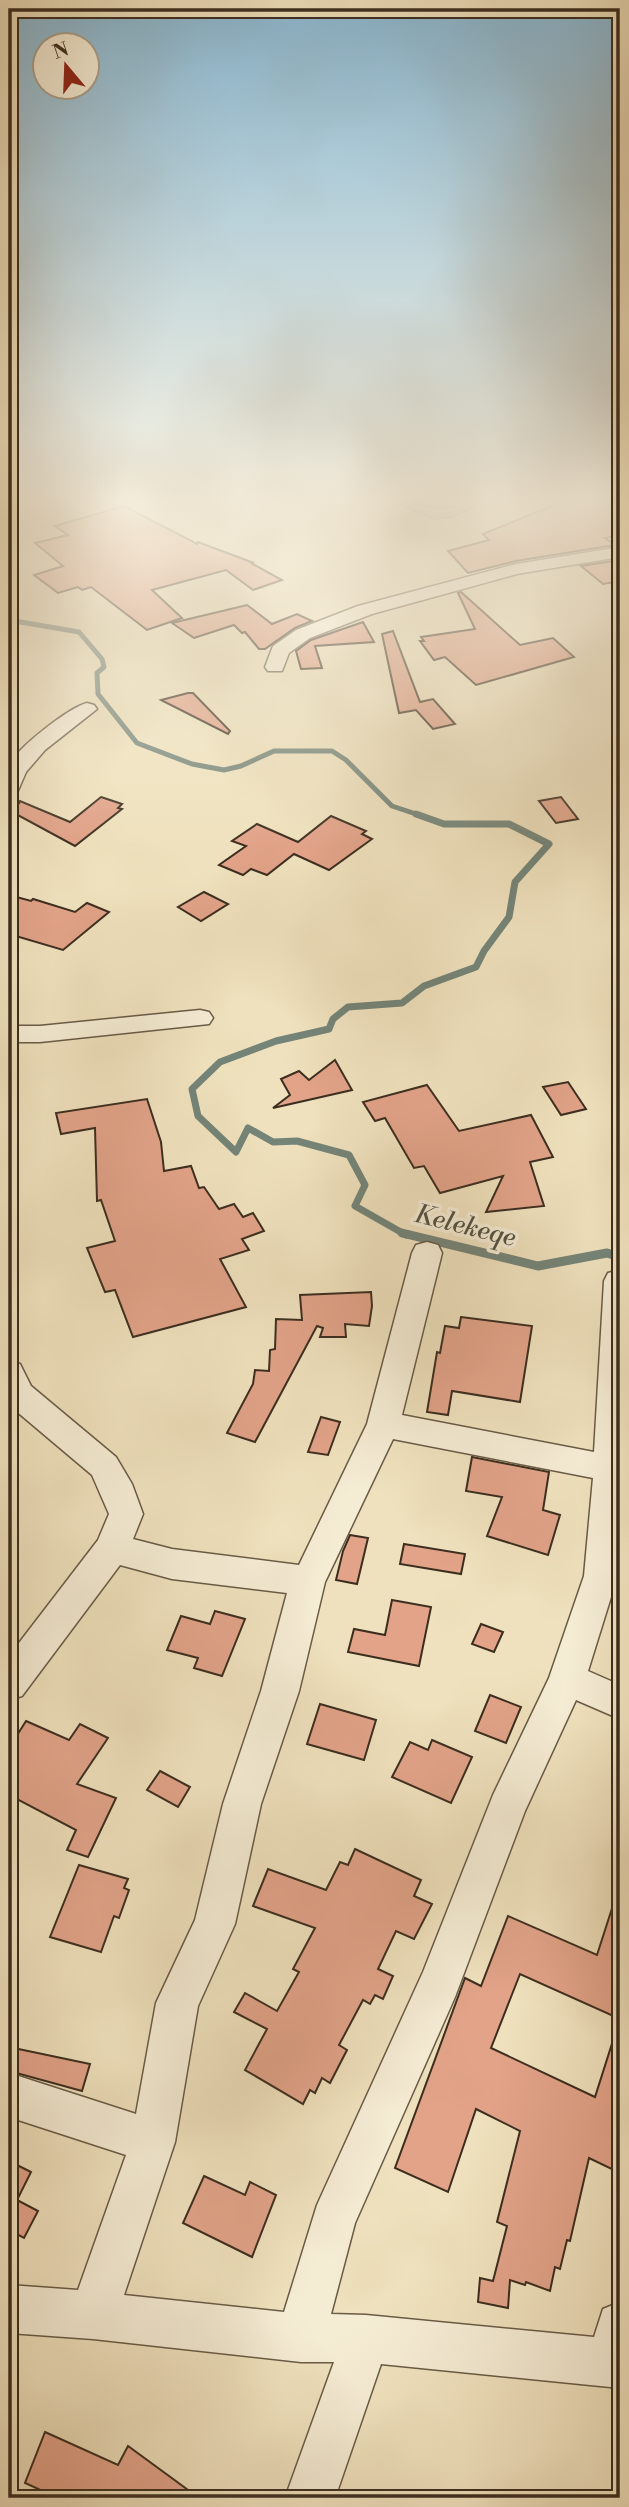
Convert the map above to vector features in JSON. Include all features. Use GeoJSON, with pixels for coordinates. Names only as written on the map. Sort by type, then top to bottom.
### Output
{"type":"FeatureCollection","features":[{"type":"Feature","properties":{"kind":"street"},"geometry":{"type":"LineString","coordinates":[[275,667],[280,650],[303,634],[357,613]]}},
{"type":"Feature","properties":{"kind":"street"},"geometry":{"type":"LineString","coordinates":[[9,788],[16,771],[37,745],[57,733],[65,722],[87,709]]}},
{"type":"Feature","properties":{"kind":"street"},"geometry":{"type":"LineString","coordinates":[[9,1034],[40,1034],[200,1018]]}},
{"type":"Feature","properties":{"kind":"street"},"geometry":{"type":"LineString","coordinates":[[93,2315],[153,2142],[177,2003],[215,1924],[242,1804],[280,1691],[307,1581],[326,1549],[383,1424],[427,1252]]}},
{"type":"Feature","properties":{"kind":"street"},"geometry":{"type":"LineString","coordinates":[[301,2339],[333,2221],[440,1982],[507,1808],[567,1679],[603,1576],[619,1280]]}},
{"type":"Feature","properties":{"kind":"street"},"geometry":{"type":"LineString","coordinates":[[9,1373],[18,1394],[104,1465],[115,1483],[126,1514],[112,1548],[9,1684]]}},
{"type":"Feature","properties":{"kind":"street"},"geometry":{"type":"LineString","coordinates":[[383,1424],[610,1468]]}},
{"type":"Feature","properties":{"kind":"street"},"geometry":{"type":"LineString","coordinates":[[112,1548],[172,1564],[307,1581]]}},
{"type":"Feature","properties":{"kind":"street"},"geometry":{"type":"LineString","coordinates":[[567,1679],[620,1702]]}},
{"type":"Feature","properties":{"kind":"street"},"geometry":{"type":"LineString","coordinates":[[9,2095],[153,2142]]}},
{"type":"Feature","properties":{"kind":"street"},"geometry":{"type":"LineString","coordinates":[[9,2309],[93,2315],[301,2339],[366,2339],[618,2351]]}},
{"type":"Feature","properties":{"kind":"street"},"geometry":{"type":"LineString","coordinates":[[310,2498],[366,2339]]}},
{"type":"Feature","properties":{"kind":"building"},"geometry":{"type":"Polygon","coordinates":[[[125,613],[177,613],[182,618],[147,630],[125,613]]]}},
{"type":"Feature","properties":{"kind":"building"},"geometry":{"type":"Polygon","coordinates":[[[214,613],[258,613],[272,624],[297,614],[312,621],[295,628],[265,649],[259,649],[245,632],[242,633],[234,625],[194,638],[172,623],[214,613]]]}},
{"type":"Feature","properties":{"kind":"building"},"geometry":{"type":"Polygon","coordinates":[[[467,613],[484,613],[520,645],[553,638],[574,657],[476,685],[445,657],[434,660],[420,641],[424,641],[421,637],[475,629],[467,613]]]}},
{"type":"Feature","properties":{"kind":"building"},"geometry":{"type":"Polygon","coordinates":[[[363,622],[374,642],[315,646],[322,668],[301,669],[296,651],[311,640],[363,622]]]}},
{"type":"Feature","properties":{"kind":"building"},"geometry":{"type":"Polygon","coordinates":[[[393,631],[420,702],[433,699],[455,724],[433,729],[416,710],[399,713],[382,634],[393,631]]]}},
{"type":"Feature","properties":{"kind":"building"},"geometry":{"type":"Polygon","coordinates":[[[193,693],[230,731],[228,734],[161,700],[193,693]]]}},
{"type":"Feature","properties":{"kind":"building"},"geometry":{"type":"Polygon","coordinates":[[[101,797],[122,804],[118,808],[122,809],[75,846],[14,813],[20,801],[70,822],[101,797]]]}},
{"type":"Feature","properties":{"kind":"building"},"geometry":{"type":"Polygon","coordinates":[[[561,797],[578,819],[556,823],[539,801],[561,797]]]}},
{"type":"Feature","properties":{"kind":"building"},"geometry":{"type":"Polygon","coordinates":[[[331,816],[366,831],[362,834],[372,839],[329,870],[294,854],[267,875],[251,869],[243,875],[219,865],[246,846],[232,841],[257,824],[298,842],[331,816]]]}},
{"type":"Feature","properties":{"kind":"building"},"geometry":{"type":"Polygon","coordinates":[[[204,892],[228,904],[201,921],[178,907],[204,892]]]}},
{"type":"Feature","properties":{"kind":"building"},"geometry":{"type":"Polygon","coordinates":[[[9,895],[31,901],[33,899],[75,912],[87,903],[109,912],[63,950],[9,934],[9,895]]]}},
{"type":"Feature","properties":{"kind":"building"},"geometry":{"type":"Polygon","coordinates":[[[335,1060],[352,1090],[273,1108],[290,1095],[281,1079],[299,1071],[309,1080],[335,1060]]]}},
{"type":"Feature","properties":{"kind":"building"},"geometry":{"type":"Polygon","coordinates":[[[568,1082],[586,1109],[561,1115],[543,1087],[568,1082]]]}},
{"type":"Feature","properties":{"kind":"building"},"geometry":{"type":"Polygon","coordinates":[[[427,1085],[459,1131],[531,1115],[553,1157],[530,1162],[544,1206],[486,1212],[503,1176],[440,1193],[424,1166],[414,1168],[385,1118],[375,1121],[363,1102],[427,1085]]]}},
{"type":"Feature","properties":{"kind":"building"},"geometry":{"type":"Polygon","coordinates":[[[147,1099],[161,1142],[164,1171],[191,1166],[199,1188],[204,1187],[219,1209],[234,1204],[243,1217],[253,1213],[264,1231],[242,1239],[249,1250],[220,1259],[246,1307],[133,1337],[115,1290],[105,1292],[87,1248],[115,1241],[101,1200],[97,1201],[95,1128],[61,1134],[56,1113],[147,1099]]]}},
{"type":"Feature","properties":{"kind":"building"},"geometry":{"type":"Polygon","coordinates":[[[371,1292],[369,1326],[345,1324],[346,1337],[320,1337],[323,1328],[317,1326],[255,1442],[227,1433],[253,1384],[255,1370],[269,1371],[270,1350],[275,1349],[276,1319],[302,1320],[300,1295],[371,1292]]]}},
{"type":"Feature","properties":{"kind":"building"},"geometry":{"type":"Polygon","coordinates":[[[461,1317],[532,1326],[520,1402],[452,1391],[448,1415],[427,1412],[437,1352],[440,1353],[445,1326],[459,1328],[461,1317]]]}},
{"type":"Feature","properties":{"kind":"building"},"geometry":{"type":"Polygon","coordinates":[[[321,1417],[340,1422],[328,1455],[308,1452],[321,1417]]]}},
{"type":"Feature","properties":{"kind":"building"},"geometry":{"type":"Polygon","coordinates":[[[472,1457],[549,1472],[543,1510],[560,1515],[548,1555],[487,1536],[502,1497],[466,1491],[472,1457]]]}},
{"type":"Feature","properties":{"kind":"building"},"geometry":{"type":"Polygon","coordinates":[[[350,1535],[368,1538],[357,1584],[336,1580],[350,1535]]]}},
{"type":"Feature","properties":{"kind":"building"},"geometry":{"type":"Polygon","coordinates":[[[404,1544],[465,1554],[461,1574],[400,1564],[404,1544]]]}},
{"type":"Feature","properties":{"kind":"building"},"geometry":{"type":"Polygon","coordinates":[[[392,1600],[431,1607],[419,1666],[348,1652],[354,1629],[385,1635],[392,1600]]]}},
{"type":"Feature","properties":{"kind":"building"},"geometry":{"type":"Polygon","coordinates":[[[215,1611],[245,1619],[222,1676],[194,1668],[198,1658],[167,1650],[181,1616],[210,1624],[215,1611]]]}},
{"type":"Feature","properties":{"kind":"building"},"geometry":{"type":"Polygon","coordinates":[[[481,1624],[503,1632],[494,1652],[472,1644],[481,1624]]]}},
{"type":"Feature","properties":{"kind":"building"},"geometry":{"type":"Polygon","coordinates":[[[490,1695],[521,1707],[506,1743],[475,1731],[490,1695]]]}},
{"type":"Feature","properties":{"kind":"building"},"geometry":{"type":"Polygon","coordinates":[[[320,1704],[376,1720],[364,1760],[307,1744],[320,1704]]]}},
{"type":"Feature","properties":{"kind":"building"},"geometry":{"type":"Polygon","coordinates":[[[26,1721],[69,1740],[80,1724],[108,1738],[77,1784],[116,1798],[88,1857],[67,1850],[76,1830],[9,1795],[9,1748],[26,1721]]]}},
{"type":"Feature","properties":{"kind":"building"},"geometry":{"type":"Polygon","coordinates":[[[432,1740],[472,1757],[451,1803],[392,1777],[410,1742],[428,1750],[432,1740]]]}},
{"type":"Feature","properties":{"kind":"building"},"geometry":{"type":"Polygon","coordinates":[[[160,1771],[190,1787],[178,1807],[147,1790],[160,1771]]]}},
{"type":"Feature","properties":{"kind":"building"},"geometry":{"type":"Polygon","coordinates":[[[355,1849],[421,1880],[414,1896],[432,1904],[414,1939],[396,1931],[378,1969],[393,1976],[383,1999],[375,1995],[370,2004],[363,2000],[339,2045],[347,2050],[330,2083],[322,2078],[315,2093],[310,2090],[303,2104],[245,2070],[267,2029],[234,2012],[245,1993],[277,2011],[299,1972],[293,1969],[315,1928],[253,1906],[268,1869],[326,1890],[340,1862],[348,1865],[355,1849]]]}},
{"type":"Feature","properties":{"kind":"building"},"geometry":{"type":"Polygon","coordinates":[[[79,1865],[128,1879],[124,1888],[129,1890],[119,1918],[114,1916],[101,1952],[50,1937],[79,1865]]]}},
{"type":"Feature","properties":{"kind":"building"},"geometry":{"type":"Polygon","coordinates":[[[616,1896],[620,1897],[620,2019],[520,1974],[491,2048],[595,2097],[616,2031],[620,2032],[620,2173],[589,2158],[570,2241],[567,2240],[560,2269],[555,2267],[550,2291],[526,2282],[525,2285],[510,2280],[508,2308],[478,2302],[480,2278],[493,2281],[507,2226],[497,2222],[520,2131],[476,2109],[448,2192],[395,2168],[465,1978],[481,1986],[508,1916],[597,1955],[616,1896]]]}},
{"type":"Feature","properties":{"kind":"building"},"geometry":{"type":"Polygon","coordinates":[[[9,2047],[90,2064],[82,2091],[9,2071],[9,2047]]]}},
{"type":"Feature","properties":{"kind":"building"},"geometry":{"type":"Polygon","coordinates":[[[9,2161],[31,2172],[17,2200],[38,2211],[24,2238],[9,2230],[9,2161]]]}},
{"type":"Feature","properties":{"kind":"building"},"geometry":{"type":"Polygon","coordinates":[[[204,2176],[245,2195],[250,2182],[276,2195],[252,2257],[183,2223],[204,2176]]]}},
{"type":"Feature","properties":{"kind":"building"},"geometry":{"type":"Polygon","coordinates":[[[45,2432],[118,2465],[128,2446],[199,2498],[58,2498],[25,2483],[45,2432]]]}},
{"type":"Feature","properties":{"kind":"waterway","name":"Kelekeqe"},"geometry":{"type":"LineString","coordinates":[[9,620],[79,632],[102,659],[104,667],[97,673],[98,694],[137,743],[192,764],[224,770],[241,766],[274,751],[332,751],[346,760],[392,806],[416,814]]}},
{"type":"Feature","properties":{"kind":"waterway","name":"Kelekeqe"},"geometry":{"type":"LineString","coordinates":[[403,1233],[355,1206],[365,1185],[349,1155],[297,1141],[273,1142],[248,1128],[236,1152],[198,1116],[192,1089],[220,1062],[276,1041],[329,1029],[333,1019],[348,1007],[402,1003],[424,986],[476,967],[484,951],[509,917],[515,882],[549,844],[509,824],[444,824],[416,814]]}},
{"type":"Feature","properties":{"kind":"waterway","name":"Kelekeqe"},"geometry":{"type":"LineString","coordinates":[[416,814],[422,816]]}},
{"type":"Feature","properties":{"kind":"waterway","name":"Kelekeqe"},"geometry":{"type":"LineString","coordinates":[[403,1233],[538,1266],[607,1253],[620,1257]]}}]}
